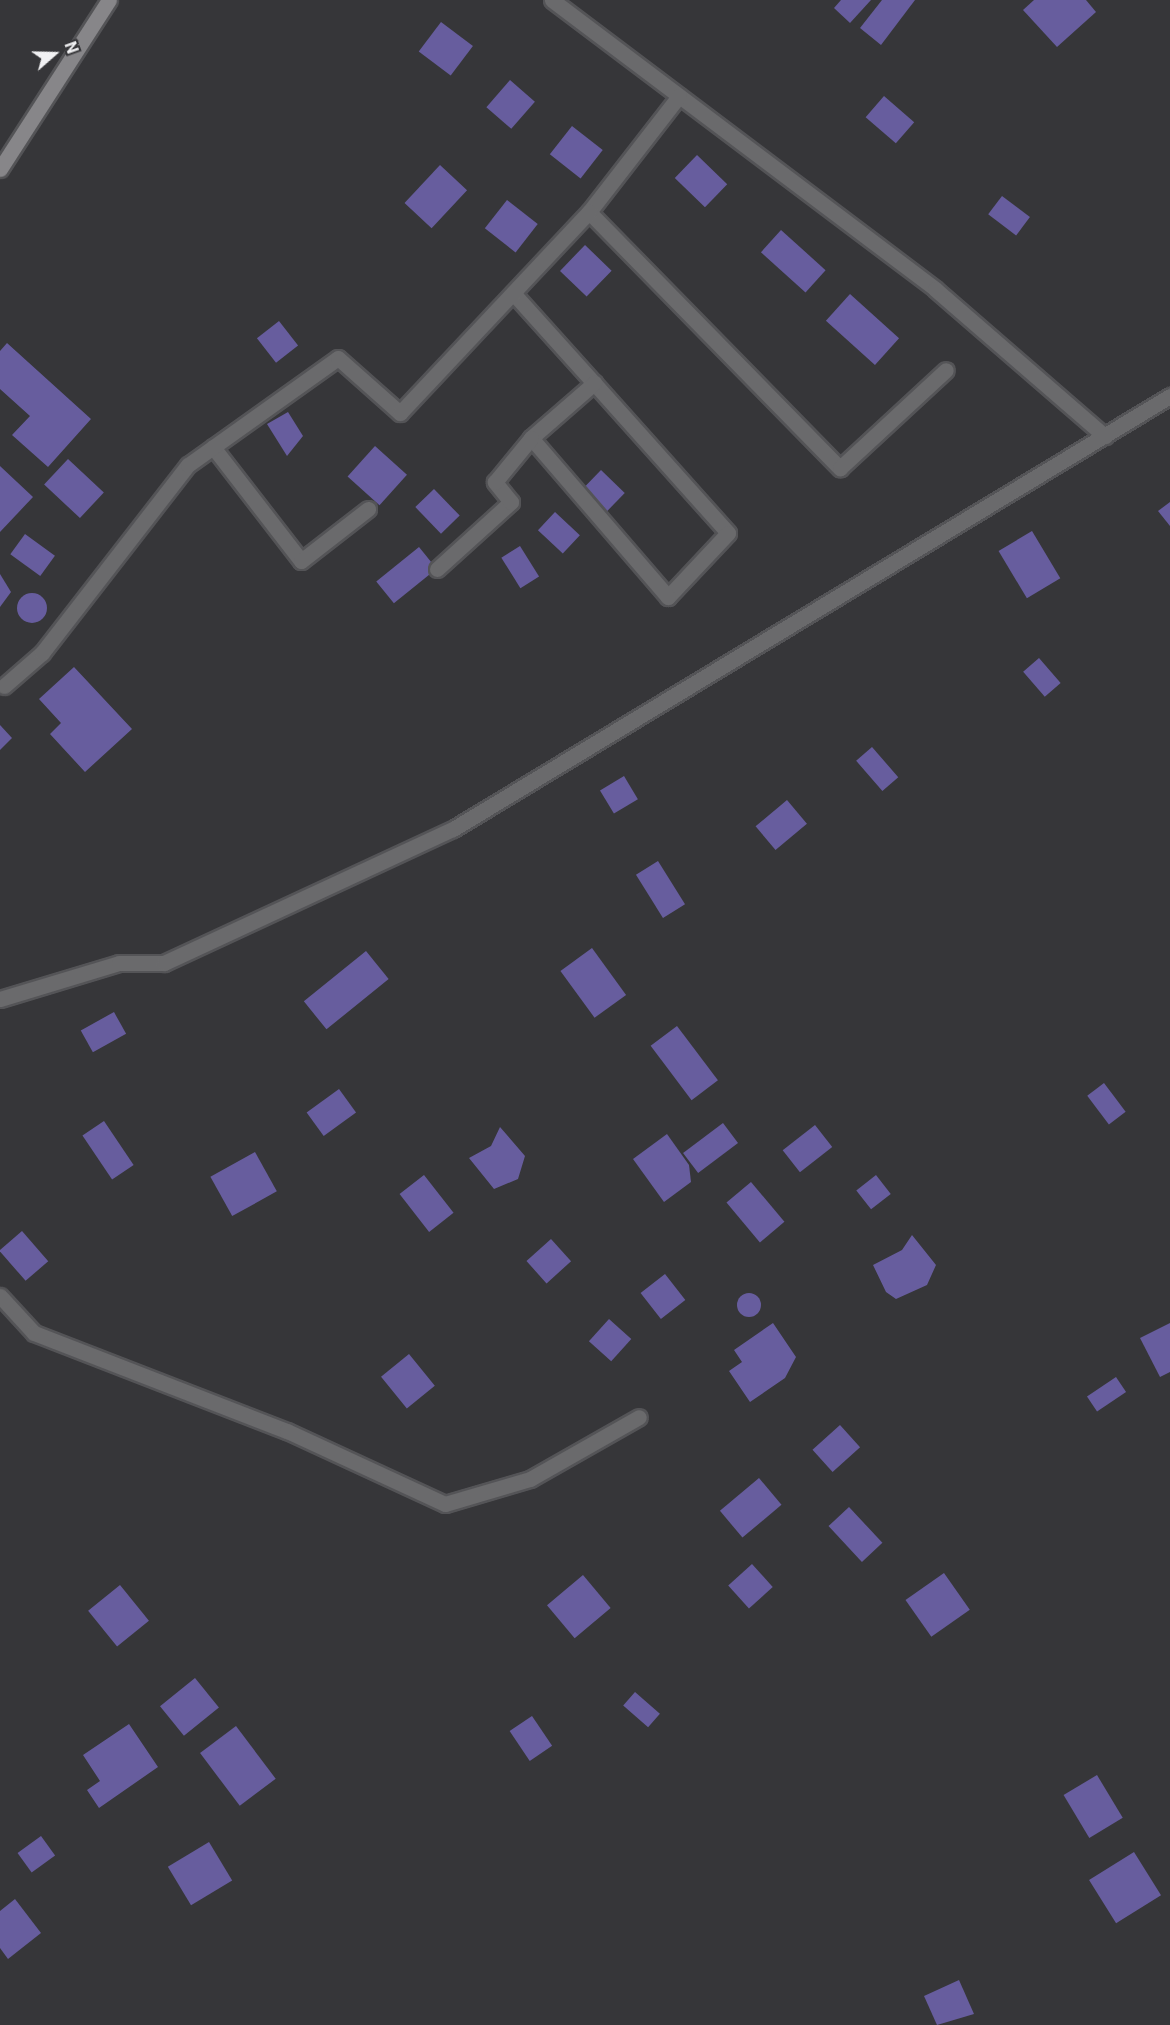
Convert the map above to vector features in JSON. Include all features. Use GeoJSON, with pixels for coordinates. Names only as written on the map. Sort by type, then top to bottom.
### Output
{"type":"FeatureCollection","features":[{"type":"Feature","properties":{"kind":"main road"},"geometry":{"type":"LineString","coordinates":[[0,169],[110,0]]}},
{"type":"Feature","properties":{"kind":"street"},"geometry":{"type":"LineString","coordinates":[[552,0],[934,289],[1106,436]]}},
{"type":"Feature","properties":{"kind":"street"},"geometry":{"type":"LineString","coordinates":[[4,686],[42,653],[188,465],[338,358],[400,413],[589,212],[679,96]]}},
{"type":"Feature","properties":{"kind":"street"},"geometry":{"type":"LineString","coordinates":[[589,212],[840,468],[946,370]]}},
{"type":"Feature","properties":{"kind":"street"},"geometry":{"type":"LineString","coordinates":[[513,293],[729,533],[668,597],[531,438]]}},
{"type":"Feature","properties":{"kind":"street"},"geometry":{"type":"LineString","coordinates":[[437,569],[511,502],[495,482],[531,438],[594,383]]}},
{"type":"Feature","properties":{"kind":"street"},"geometry":{"type":"LineString","coordinates":[[0,999],[119,963],[164,963],[453,829],[1170,396]]}},
{"type":"Feature","properties":{"kind":"street"},"geometry":{"type":"LineString","coordinates":[[213,447],[301,561],[368,509]]}},
{"type":"Feature","properties":{"kind":"street"},"geometry":{"type":"LineString","coordinates":[[0,1296],[34,1333],[287,1431],[445,1504],[530,1479],[639,1417]]}},
{"type":"Feature","properties":{"kind":"building"},"geometry":{"type":"Polygon","coordinates":[[[841,0],[871,0],[850,23],[834,8],[841,0]]]}},
{"type":"Feature","properties":{"kind":"building"},"geometry":{"type":"Polygon","coordinates":[[[882,0],[915,0],[881,45],[860,28],[882,0]]]}},
{"type":"Feature","properties":{"kind":"building"},"geometry":{"type":"Polygon","coordinates":[[[1034,0],[1086,0],[1096,12],[1057,47],[1023,10],[1034,0]]]}},
{"type":"Feature","properties":{"kind":"building"},"geometry":{"type":"Polygon","coordinates":[[[441,22],[473,46],[451,76],[419,52],[441,22]]]}},
{"type":"Feature","properties":{"kind":"building"},"geometry":{"type":"Polygon","coordinates":[[[510,80],[535,102],[511,129],[486,107],[510,80]]]}},
{"type":"Feature","properties":{"kind":"building"},"geometry":{"type":"Polygon","coordinates":[[[884,96],[914,122],[896,143],[866,117],[884,96]]]}},
{"type":"Feature","properties":{"kind":"building"},"geometry":{"type":"Polygon","coordinates":[[[572,126],[603,150],[581,178],[550,154],[572,126]]]}},
{"type":"Feature","properties":{"kind":"building"},"geometry":{"type":"Polygon","coordinates":[[[697,155],[727,184],[705,207],[675,178],[697,155]]]}},
{"type":"Feature","properties":{"kind":"building"},"geometry":{"type":"Polygon","coordinates":[[[440,165],[467,190],[432,228],[405,203],[440,165]]]}},
{"type":"Feature","properties":{"kind":"building"},"geometry":{"type":"Polygon","coordinates":[[[1002,196],[1030,217],[1016,235],[988,214],[1002,196]]]}},
{"type":"Feature","properties":{"kind":"building"},"geometry":{"type":"Polygon","coordinates":[[[507,200],[538,224],[516,252],[485,228],[507,200]]]}},
{"type":"Feature","properties":{"kind":"building"},"geometry":{"type":"Polygon","coordinates":[[[781,230],[826,270],[806,292],[761,252],[781,230]]]}},
{"type":"Feature","properties":{"kind":"building"},"geometry":{"type":"Polygon","coordinates":[[[585,245],[612,271],[587,297],[560,271],[585,245]]]}},
{"type":"Feature","properties":{"kind":"building"},"geometry":{"type":"Polygon","coordinates":[[[850,294],[899,338],[875,365],[826,321],[850,294]]]}},
{"type":"Feature","properties":{"kind":"building"},"geometry":{"type":"Polygon","coordinates":[[[279,321],[298,345],[276,363],[257,338],[279,321]]]}},
{"type":"Feature","properties":{"kind":"building"},"geometry":{"type":"Polygon","coordinates":[[[7,343],[91,419],[48,467],[12,435],[30,416],[0,389],[0,351],[7,343]]]}},
{"type":"Feature","properties":{"kind":"building"},"geometry":{"type":"Polygon","coordinates":[[[288,412],[303,436],[287,456],[267,424],[288,412]]]}},
{"type":"Feature","properties":{"kind":"building"},"geometry":{"type":"Polygon","coordinates":[[[375,446],[407,475],[380,505],[348,476],[375,446]]]}},
{"type":"Feature","properties":{"kind":"building"},"geometry":{"type":"Polygon","coordinates":[[[68,459],[104,492],[80,518],[44,485],[68,459]]]}},
{"type":"Feature","properties":{"kind":"building"},"geometry":{"type":"Polygon","coordinates":[[[0,466],[33,497],[0,532],[0,466]]]}},
{"type":"Feature","properties":{"kind":"building"},"geometry":{"type":"Polygon","coordinates":[[[601,470],[625,493],[603,515],[579,492],[601,470]]]}},
{"type":"Feature","properties":{"kind":"building"},"geometry":{"type":"Polygon","coordinates":[[[434,489],[460,516],[441,534],[415,507],[434,489]]]}},
{"type":"Feature","properties":{"kind":"building"},"geometry":{"type":"Polygon","coordinates":[[[1170,502],[1170,526],[1158,511],[1170,502]]]}},
{"type":"Feature","properties":{"kind":"building"},"geometry":{"type":"Polygon","coordinates":[[[555,512],[580,535],[563,553],[538,530],[555,512]]]}},
{"type":"Feature","properties":{"kind":"building"},"geometry":{"type":"Polygon","coordinates":[[[1032,531],[1060,578],[1027,598],[999,551],[1032,531]]]}},
{"type":"Feature","properties":{"kind":"building"},"geometry":{"type":"Polygon","coordinates":[[[25,534],[55,556],[40,576],[10,554],[25,534]]]}},
{"type":"Feature","properties":{"kind":"building"},"geometry":{"type":"Polygon","coordinates":[[[520,546],[539,577],[520,588],[501,558],[520,546]]]}},
{"type":"Feature","properties":{"kind":"building"},"geometry":{"type":"Polygon","coordinates":[[[419,547],[437,569],[394,603],[376,582],[419,547]]]}},
{"type":"Feature","properties":{"kind":"building"},"geometry":{"type":"Polygon","coordinates":[[[0,574],[11,592],[0,607],[0,574]]]}},
{"type":"Feature","properties":{"kind":"building"},"geometry":{"type":"Polygon","coordinates":[[[32,593],[43,597],[47,608],[43,619],[32,623],[21,619],[17,608],[21,597],[32,593]]]}},
{"type":"Feature","properties":{"kind":"building"},"geometry":{"type":"Polygon","coordinates":[[[1039,658],[1061,683],[1045,697],[1023,672],[1039,658]]]}},
{"type":"Feature","properties":{"kind":"building"},"geometry":{"type":"Polygon","coordinates":[[[74,667],[132,729],[85,772],[50,734],[61,723],[39,699],[74,667]]]}},
{"type":"Feature","properties":{"kind":"building"},"geometry":{"type":"Polygon","coordinates":[[[0,725],[12,738],[0,750],[0,725]]]}},
{"type":"Feature","properties":{"kind":"building"},"geometry":{"type":"Polygon","coordinates":[[[872,747],[898,777],[882,791],[856,761],[872,747]]]}},
{"type":"Feature","properties":{"kind":"building"},"geometry":{"type":"Polygon","coordinates":[[[624,776],[638,799],[614,814],[600,790],[624,776]]]}},
{"type":"Feature","properties":{"kind":"building"},"geometry":{"type":"Polygon","coordinates":[[[787,800],[807,824],[776,850],[756,826],[787,800]]]}},
{"type":"Feature","properties":{"kind":"building"},"geometry":{"type":"Polygon","coordinates":[[[658,861],[685,904],[663,918],[636,875],[658,861]]]}},
{"type":"Feature","properties":{"kind":"building"},"geometry":{"type":"Polygon","coordinates":[[[592,948],[626,995],[595,1018],[560,971],[592,948]]]}},
{"type":"Feature","properties":{"kind":"building"},"geometry":{"type":"Polygon","coordinates":[[[366,951],[389,979],[326,1029],[304,1001],[366,951]]]}},
{"type":"Feature","properties":{"kind":"building"},"geometry":{"type":"Polygon","coordinates":[[[114,1012],[126,1034],[93,1052],[81,1030],[114,1012]]]}},
{"type":"Feature","properties":{"kind":"building"},"geometry":{"type":"Polygon","coordinates":[[[677,1026],[718,1080],[692,1100],[651,1046],[677,1026]]]}},
{"type":"Feature","properties":{"kind":"building"},"geometry":{"type":"Polygon","coordinates":[[[1104,1083],[1126,1112],[1109,1124],[1087,1096],[1104,1083]]]}},
{"type":"Feature","properties":{"kind":"building"},"geometry":{"type":"Polygon","coordinates":[[[339,1089],[356,1112],[324,1136],[307,1113],[339,1089]]]}},
{"type":"Feature","properties":{"kind":"building"},"geometry":{"type":"Polygon","coordinates":[[[104,1121],[134,1165],[112,1179],[82,1136],[104,1121]]]}},
{"type":"Feature","properties":{"kind":"building"},"geometry":{"type":"Polygon","coordinates":[[[723,1123],[738,1143],[698,1173],[683,1153],[723,1123]]]}},
{"type":"Feature","properties":{"kind":"building"},"geometry":{"type":"Polygon","coordinates":[[[815,1125],[832,1147],[800,1172],[783,1150],[815,1125]]]}},
{"type":"Feature","properties":{"kind":"building"},"geometry":{"type":"Polygon","coordinates":[[[500,1127],[525,1156],[518,1179],[494,1189],[469,1158],[491,1146],[500,1127]]]}},
{"type":"Feature","properties":{"kind":"building"},"geometry":{"type":"Polygon","coordinates":[[[667,1134],[689,1165],[691,1182],[664,1202],[633,1159],[667,1134]]]}},
{"type":"Feature","properties":{"kind":"building"},"geometry":{"type":"Polygon","coordinates":[[[255,1152],[277,1191],[232,1216],[210,1177],[255,1152]]]}},
{"type":"Feature","properties":{"kind":"building"},"geometry":{"type":"Polygon","coordinates":[[[424,1175],[454,1213],[429,1232],[400,1194],[424,1175]]]}},
{"type":"Feature","properties":{"kind":"building"},"geometry":{"type":"Polygon","coordinates":[[[876,1175],[891,1194],[871,1209],[856,1190],[876,1175]]]}},
{"type":"Feature","properties":{"kind":"building"},"geometry":{"type":"Polygon","coordinates":[[[751,1182],[784,1222],[760,1242],[726,1203],[751,1182]]]}},
{"type":"Feature","properties":{"kind":"building"},"geometry":{"type":"Polygon","coordinates":[[[22,1231],[48,1261],[26,1281],[0,1251],[22,1231]]]}},
{"type":"Feature","properties":{"kind":"building"},"geometry":{"type":"Polygon","coordinates":[[[912,1235],[936,1265],[927,1285],[896,1299],[886,1292],[873,1265],[902,1250],[912,1235]]]}},
{"type":"Feature","properties":{"kind":"building"},"geometry":{"type":"Polygon","coordinates":[[[551,1239],[571,1261],[547,1283],[526,1261],[551,1239]]]}},
{"type":"Feature","properties":{"kind":"building"},"geometry":{"type":"Polygon","coordinates":[[[665,1274],[685,1300],[661,1319],[641,1293],[665,1274]]]}},
{"type":"Feature","properties":{"kind":"building"},"geometry":{"type":"Polygon","coordinates":[[[744,1293],[754,1293],[761,1300],[761,1310],[754,1317],[744,1317],[737,1310],[737,1300],[744,1293]]]}},
{"type":"Feature","properties":{"kind":"building"},"geometry":{"type":"Polygon","coordinates":[[[609,1319],[631,1339],[611,1361],[589,1341],[609,1319]]]}},
{"type":"Feature","properties":{"kind":"building"},"geometry":{"type":"Polygon","coordinates":[[[773,1323],[796,1357],[785,1378],[750,1402],[729,1371],[742,1362],[734,1350],[773,1323]]]}},
{"type":"Feature","properties":{"kind":"building"},"geometry":{"type":"Polygon","coordinates":[[[1170,1323],[1170,1372],[1160,1377],[1140,1338],[1170,1323]]]}},
{"type":"Feature","properties":{"kind":"building"},"geometry":{"type":"Polygon","coordinates":[[[409,1354],[435,1386],[407,1409],[381,1377],[409,1354]]]}},
{"type":"Feature","properties":{"kind":"building"},"geometry":{"type":"Polygon","coordinates":[[[1116,1377],[1126,1392],[1097,1411],[1087,1397],[1116,1377]]]}},
{"type":"Feature","properties":{"kind":"building"},"geometry":{"type":"Polygon","coordinates":[[[840,1425],[860,1447],[833,1472],[813,1450],[840,1425]]]}},
{"type":"Feature","properties":{"kind":"building"},"geometry":{"type":"Polygon","coordinates":[[[759,1478],[781,1505],[742,1538],[720,1511],[759,1478]]]}},
{"type":"Feature","properties":{"kind":"building"},"geometry":{"type":"Polygon","coordinates":[[[849,1507],[882,1543],[862,1562],[829,1526],[849,1507]]]}},
{"type":"Feature","properties":{"kind":"building"},"geometry":{"type":"Polygon","coordinates":[[[752,1564],[773,1587],[749,1608],[728,1585],[752,1564]]]}},
{"type":"Feature","properties":{"kind":"building"},"geometry":{"type":"Polygon","coordinates":[[[944,1573],[970,1610],[931,1637],[905,1600],[944,1573]]]}},
{"type":"Feature","properties":{"kind":"building"},"geometry":{"type":"Polygon","coordinates":[[[583,1575],[611,1608],[575,1638],[547,1605],[583,1575]]]}},
{"type":"Feature","properties":{"kind":"building"},"geometry":{"type":"Polygon","coordinates":[[[120,1585],[149,1621],[117,1647],[88,1611],[120,1585]]]}},
{"type":"Feature","properties":{"kind":"building"},"geometry":{"type":"Polygon","coordinates":[[[195,1678],[219,1708],[184,1736],[160,1706],[195,1678]]]}},
{"type":"Feature","properties":{"kind":"building"},"geometry":{"type":"Polygon","coordinates":[[[635,1692],[660,1714],[648,1727],[623,1706],[635,1692]]]}},
{"type":"Feature","properties":{"kind":"building"},"geometry":{"type":"Polygon","coordinates":[[[532,1716],[552,1746],[530,1761],[510,1731],[532,1716]]]}},
{"type":"Feature","properties":{"kind":"building"},"geometry":{"type":"Polygon","coordinates":[[[129,1724],[158,1767],[99,1808],[87,1790],[100,1781],[83,1755],[129,1724]]]}},
{"type":"Feature","properties":{"kind":"building"},"geometry":{"type":"Polygon","coordinates":[[[236,1726],[276,1779],[240,1806],[200,1753],[236,1726]]]}},
{"type":"Feature","properties":{"kind":"building"},"geometry":{"type":"Polygon","coordinates":[[[1097,1775],[1123,1818],[1089,1838],[1064,1795],[1097,1775]]]}},
{"type":"Feature","properties":{"kind":"building"},"geometry":{"type":"Polygon","coordinates":[[[41,1836],[55,1855],[32,1872],[18,1853],[41,1836]]]}},
{"type":"Feature","properties":{"kind":"building"},"geometry":{"type":"Polygon","coordinates":[[[209,1842],[232,1881],[191,1905],[168,1867],[209,1842]]]}},
{"type":"Feature","properties":{"kind":"building"},"geometry":{"type":"Polygon","coordinates":[[[1134,1852],[1161,1895],[1116,1923],[1089,1880],[1134,1852]]]}},
{"type":"Feature","properties":{"kind":"building"},"geometry":{"type":"Polygon","coordinates":[[[15,1899],[41,1933],[8,1959],[0,1948],[0,1911],[15,1899]]]}},
{"type":"Feature","properties":{"kind":"building"},"geometry":{"type":"Polygon","coordinates":[[[959,1980],[974,2014],[937,2025],[924,1996],[959,1980]]]}}]}
